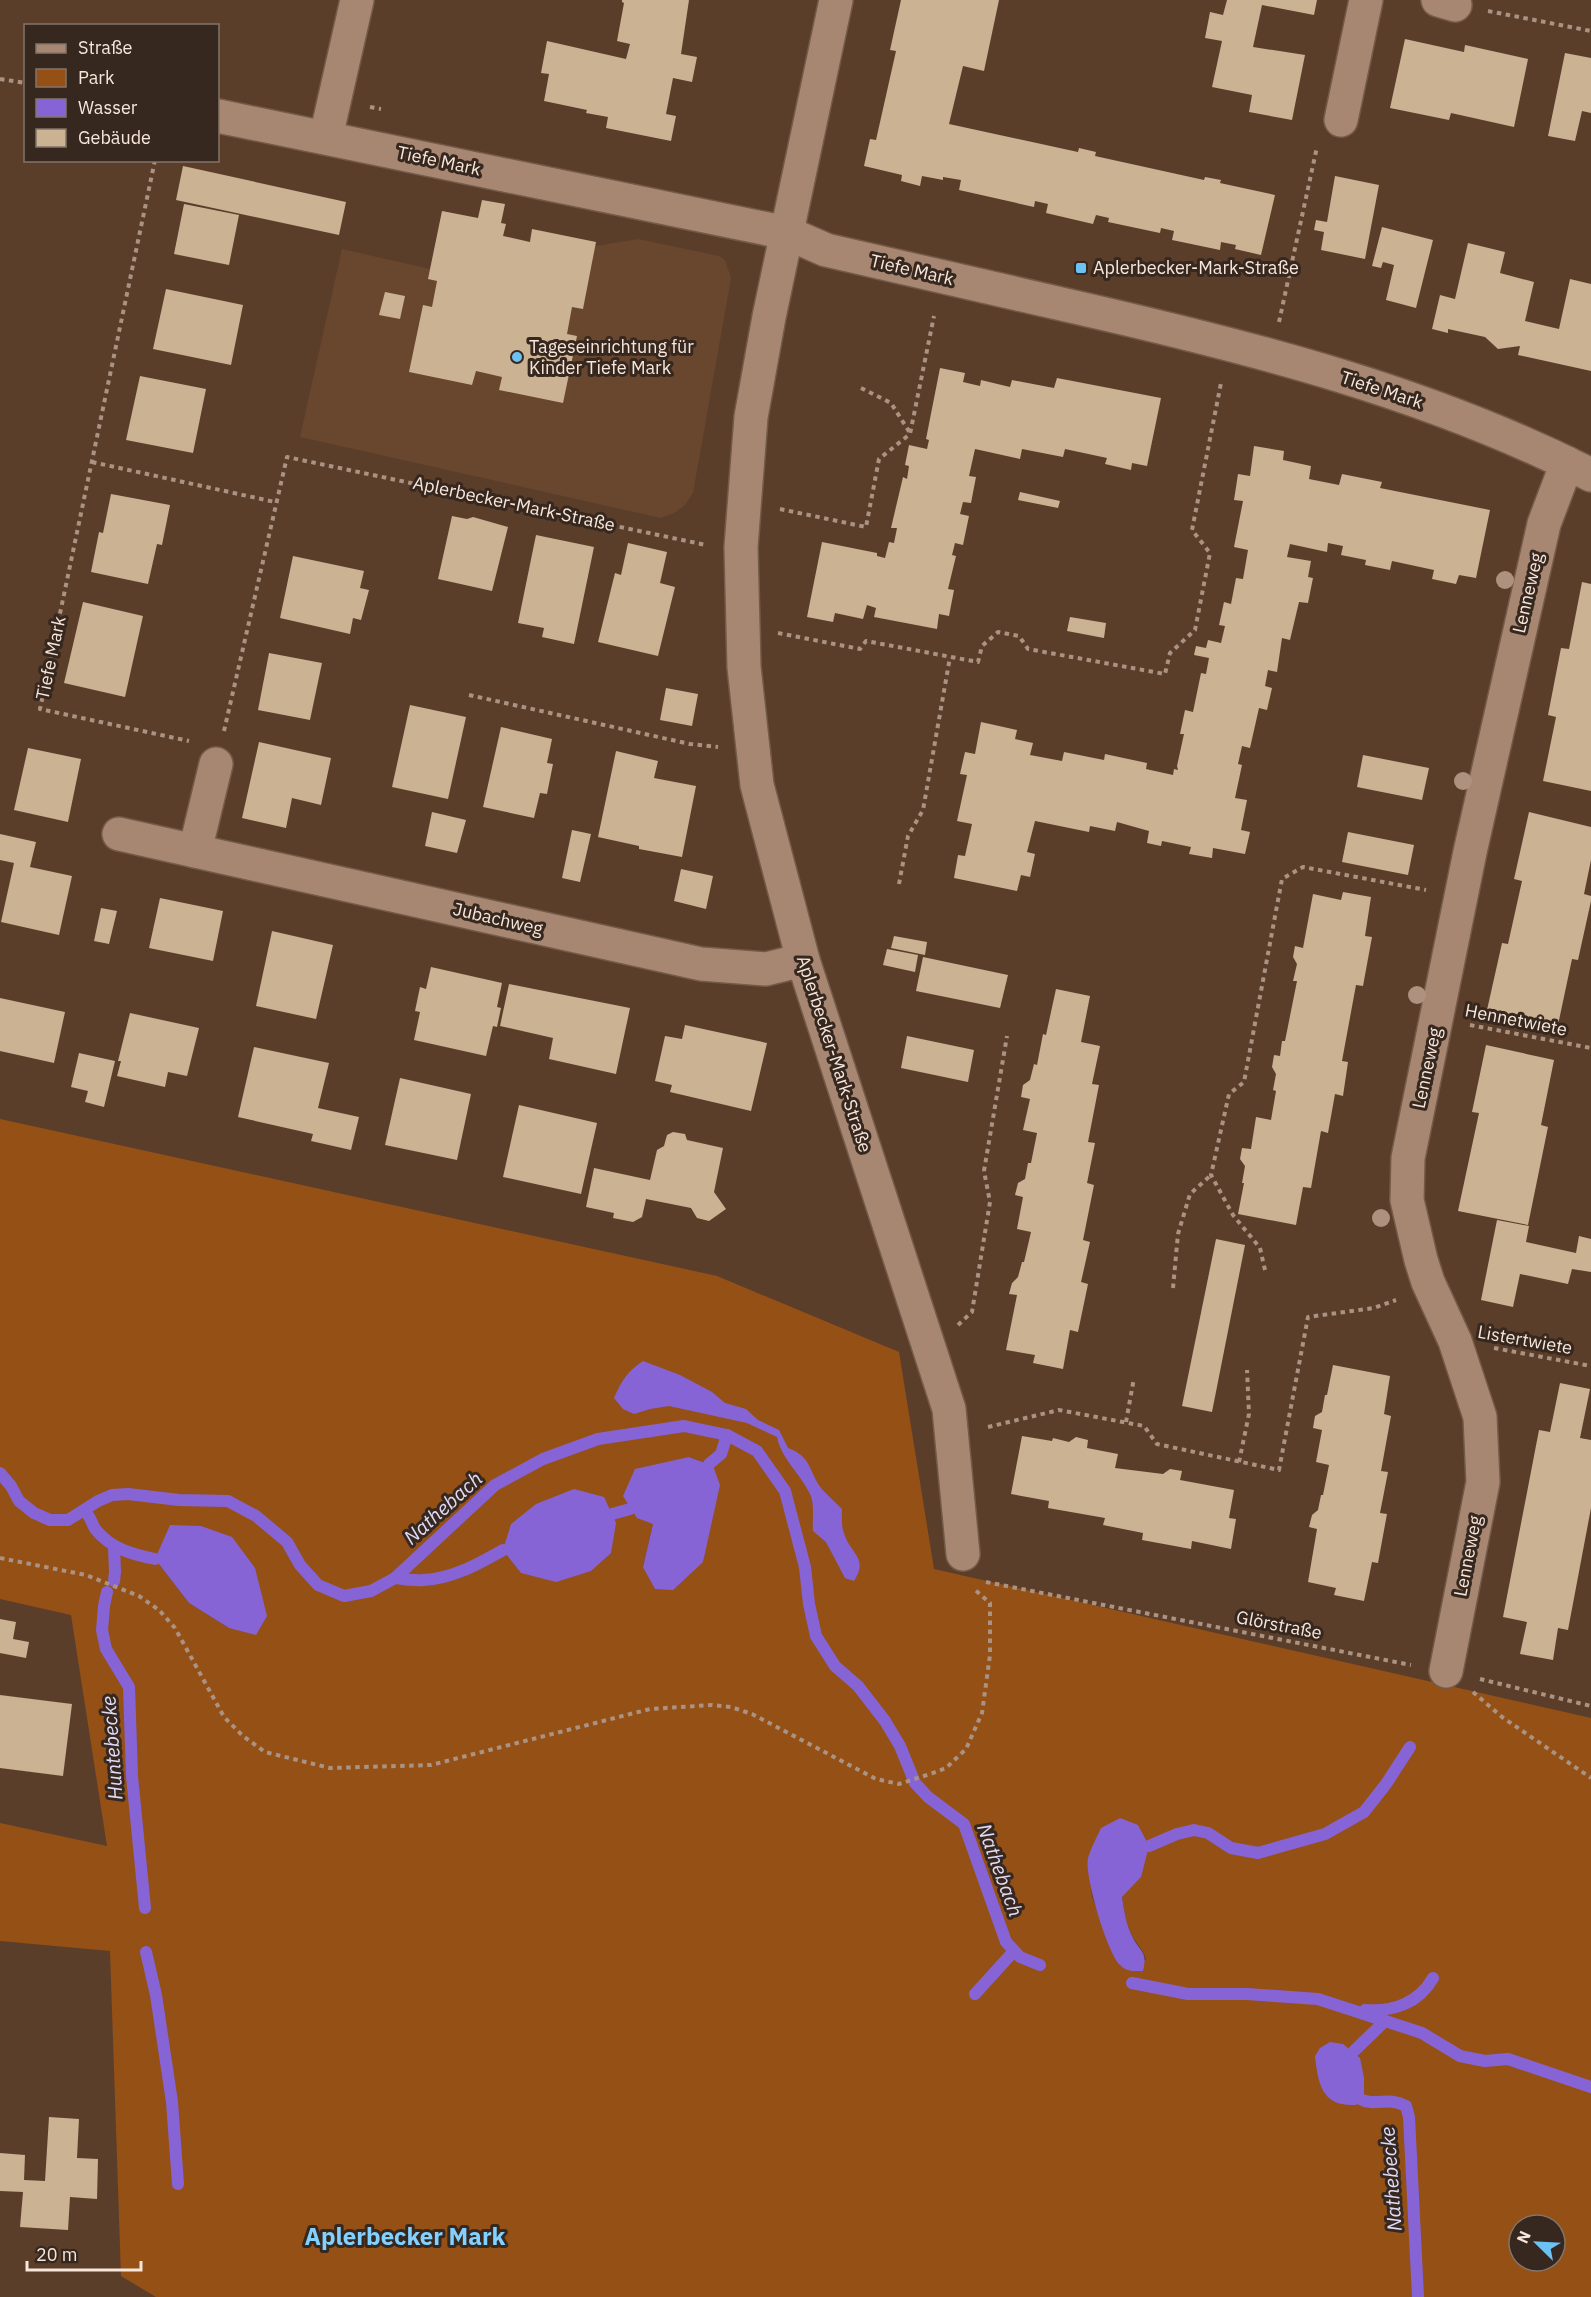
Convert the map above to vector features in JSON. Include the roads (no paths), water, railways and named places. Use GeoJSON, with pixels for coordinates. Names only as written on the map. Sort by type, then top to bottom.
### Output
{"type":"FeatureCollection","features":[{"type":"Feature","properties":{"kind":"street"},"geometry":{"type":"LineString","coordinates":[[326,137],[357,0]]}},
{"type":"Feature","properties":{"kind":"street","name":"Aplerbecker-Mark-Straße"},"geometry":{"type":"LineString","coordinates":[[836,0],[769,317],[751,417],[741,547],[744,667],[758,785],[803,960],[948,1409],[966,1569]]}},
{"type":"Feature","properties":{"kind":"street"},"geometry":{"type":"LineString","coordinates":[[1341,120],[1366,0]]}},
{"type":"Feature","properties":{"kind":"street","name":"Tiefe Mark"},"geometry":{"type":"LineString","coordinates":[[219,116],[787,233],[826,250],[1212,338],[1271,354],[1459,416],[1579,469]]}},
{"type":"Feature","properties":{"kind":"street","name":"Lenneweg"},"geometry":{"type":"LineString","coordinates":[[1446,1671],[1483,1482],[1480,1417],[1455,1341],[1428,1282],[1407,1200],[1408,1158],[1470,852],[1544,524],[1579,469]]}},
{"type":"Feature","properties":{"kind":"street"},"geometry":{"type":"LineString","coordinates":[[195,851],[218,756]]}},
{"type":"Feature","properties":{"kind":"street","name":"Jubachweg"},"geometry":{"type":"LineString","coordinates":[[119,834],[700,964],[766,969],[803,960]]}},
{"type":"Feature","properties":{"kind":"water"},"geometry":{"type":"Polygon","coordinates":[[[643,1361],[680,1375],[712,1392],[725,1403],[746,1409],[758,1420],[779,1430],[788,1448],[806,1460],[821,1488],[842,1509],[843,1530],[860,1566],[854,1581],[845,1578],[826,1542],[813,1531],[812,1498],[787,1460],[777,1437],[747,1423],[669,1406],[634,1414],[623,1409],[614,1398],[619,1386],[625,1377],[643,1361]]]}},
{"type":"Feature","properties":{"kind":"water"},"geometry":{"type":"Polygon","coordinates":[[[689,1457],[713,1466],[720,1485],[703,1562],[673,1590],[655,1589],[643,1567],[653,1524],[637,1518],[623,1496],[635,1469],[689,1457]]]}},
{"type":"Feature","properties":{"kind":"water"},"geometry":{"type":"Polygon","coordinates":[[[574,1489],[604,1497],[616,1523],[611,1553],[591,1571],[556,1582],[521,1573],[503,1550],[511,1524],[536,1504],[574,1489]]]}},
{"type":"Feature","properties":{"kind":"water"},"geometry":{"type":"Polygon","coordinates":[[[170,1525],[201,1526],[232,1537],[255,1568],[267,1616],[256,1635],[229,1628],[189,1603],[155,1559],[170,1525]]]}},
{"type":"Feature","properties":{"kind":"water"},"geometry":{"type":"Polygon","coordinates":[[[1120,1818],[1138,1825],[1149,1846],[1141,1877],[1122,1897],[1129,1928],[1144,1956],[1143,1971],[1126,1969],[1116,1959],[1104,1932],[1090,1881],[1088,1858],[1092,1846],[1101,1828],[1120,1818]]]}},
{"type":"Feature","properties":{"kind":"water"},"geometry":{"type":"Polygon","coordinates":[[[1330,2042],[1343,2044],[1360,2058],[1364,2094],[1356,2105],[1345,2105],[1329,2098],[1320,2084],[1315,2056],[1320,2048],[1330,2042]]]}},
{"type":"Feature","properties":{"kind":"waterway","name":"Nathebach"},"geometry":{"type":"LineString","coordinates":[[0,1473],[11,1486],[19,1501],[34,1513],[50,1520],[68,1520],[112,1495],[128,1494],[179,1500],[228,1501],[256,1516],[287,1542],[300,1565],[318,1585],[344,1596],[371,1591],[395,1578],[495,1485],[543,1459],[598,1439],[684,1426],[727,1435],[757,1451],[785,1491],[805,1567],[809,1604],[816,1636],[835,1666],[858,1686],[885,1721],[900,1746],[915,1783],[928,1797],[964,1824],[1006,1942],[1020,1957],[1040,1965]]}},
{"type":"Feature","properties":{"kind":"waterway"},"geometry":{"type":"LineString","coordinates":[[709,1464],[721,1454],[727,1435]]}},
{"type":"Feature","properties":{"kind":"waterway"},"geometry":{"type":"LineString","coordinates":[[612,1514],[630,1509]]}},
{"type":"Feature","properties":{"kind":"waterway","name":"Huntebecke"},"geometry":{"type":"LineString","coordinates":[[84,1511],[96,1530],[109,1542],[130,1553],[155,1559]]}},
{"type":"Feature","properties":{"kind":"waterway","name":"Huntebecke"},"geometry":{"type":"LineString","coordinates":[[114,1547],[114,1581]]}},
{"type":"Feature","properties":{"kind":"waterway"},"geometry":{"type":"LineString","coordinates":[[395,1578],[420,1580],[444,1577],[503,1550]]}},
{"type":"Feature","properties":{"kind":"waterway","name":"Huntebecke"},"geometry":{"type":"LineString","coordinates":[[107,1592],[102,1630],[106,1649],[129,1687],[132,1776],[145,1908]]}},
{"type":"Feature","properties":{"kind":"waterway"},"geometry":{"type":"LineString","coordinates":[[1149,1846],[1177,1834],[1194,1830],[1208,1833],[1231,1848],[1258,1853],[1325,1834],[1364,1812],[1410,1747]]}},
{"type":"Feature","properties":{"kind":"waterway"},"geometry":{"type":"LineString","coordinates":[[975,1994],[1014,1951]]}},
{"type":"Feature","properties":{"kind":"waterway","name":"Huntebecke"},"geometry":{"type":"LineString","coordinates":[[146,1952],[156,1995],[172,2102],[178,2184]]}},
{"type":"Feature","properties":{"kind":"waterway"},"geometry":{"type":"LineString","coordinates":[[1365,2010],[1395,2007],[1413,2000],[1433,1978]]}},
{"type":"Feature","properties":{"kind":"waterway","name":"Nathebach"},"geometry":{"type":"LineString","coordinates":[[1132,1983],[1188,1994],[1247,1994],[1318,1999],[1422,2033],[1460,2056],[1485,2061],[1508,2059],[1591,2087]]}},
{"type":"Feature","properties":{"kind":"waterway","name":"Nathebecke"},"geometry":{"type":"LineString","coordinates":[[1354,2051],[1385,2021]]}},
{"type":"Feature","properties":{"kind":"waterway","name":"Nathebecke"},"geometry":{"type":"LineString","coordinates":[[1360,2099],[1371,2102],[1393,2102],[1406,2106],[1409,2117],[1418,2297]]}},
{"type":"Feature","properties":{"kind":"place","name":"Aplerbecker-Mark-Straße"},"geometry":{"type":"Point","coordinates":[1081,268]}},
{"type":"Feature","properties":{"kind":"place","name":"Tageseinrichtung für Kinder Tiefe Mark"},"geometry":{"type":"Point","coordinates":[517,357]}},
{"type":"Feature","properties":{"kind":"district","name":"Aplerbecker Mark"},"geometry":{"type":"Point","coordinates":[405,2237]}}]}
